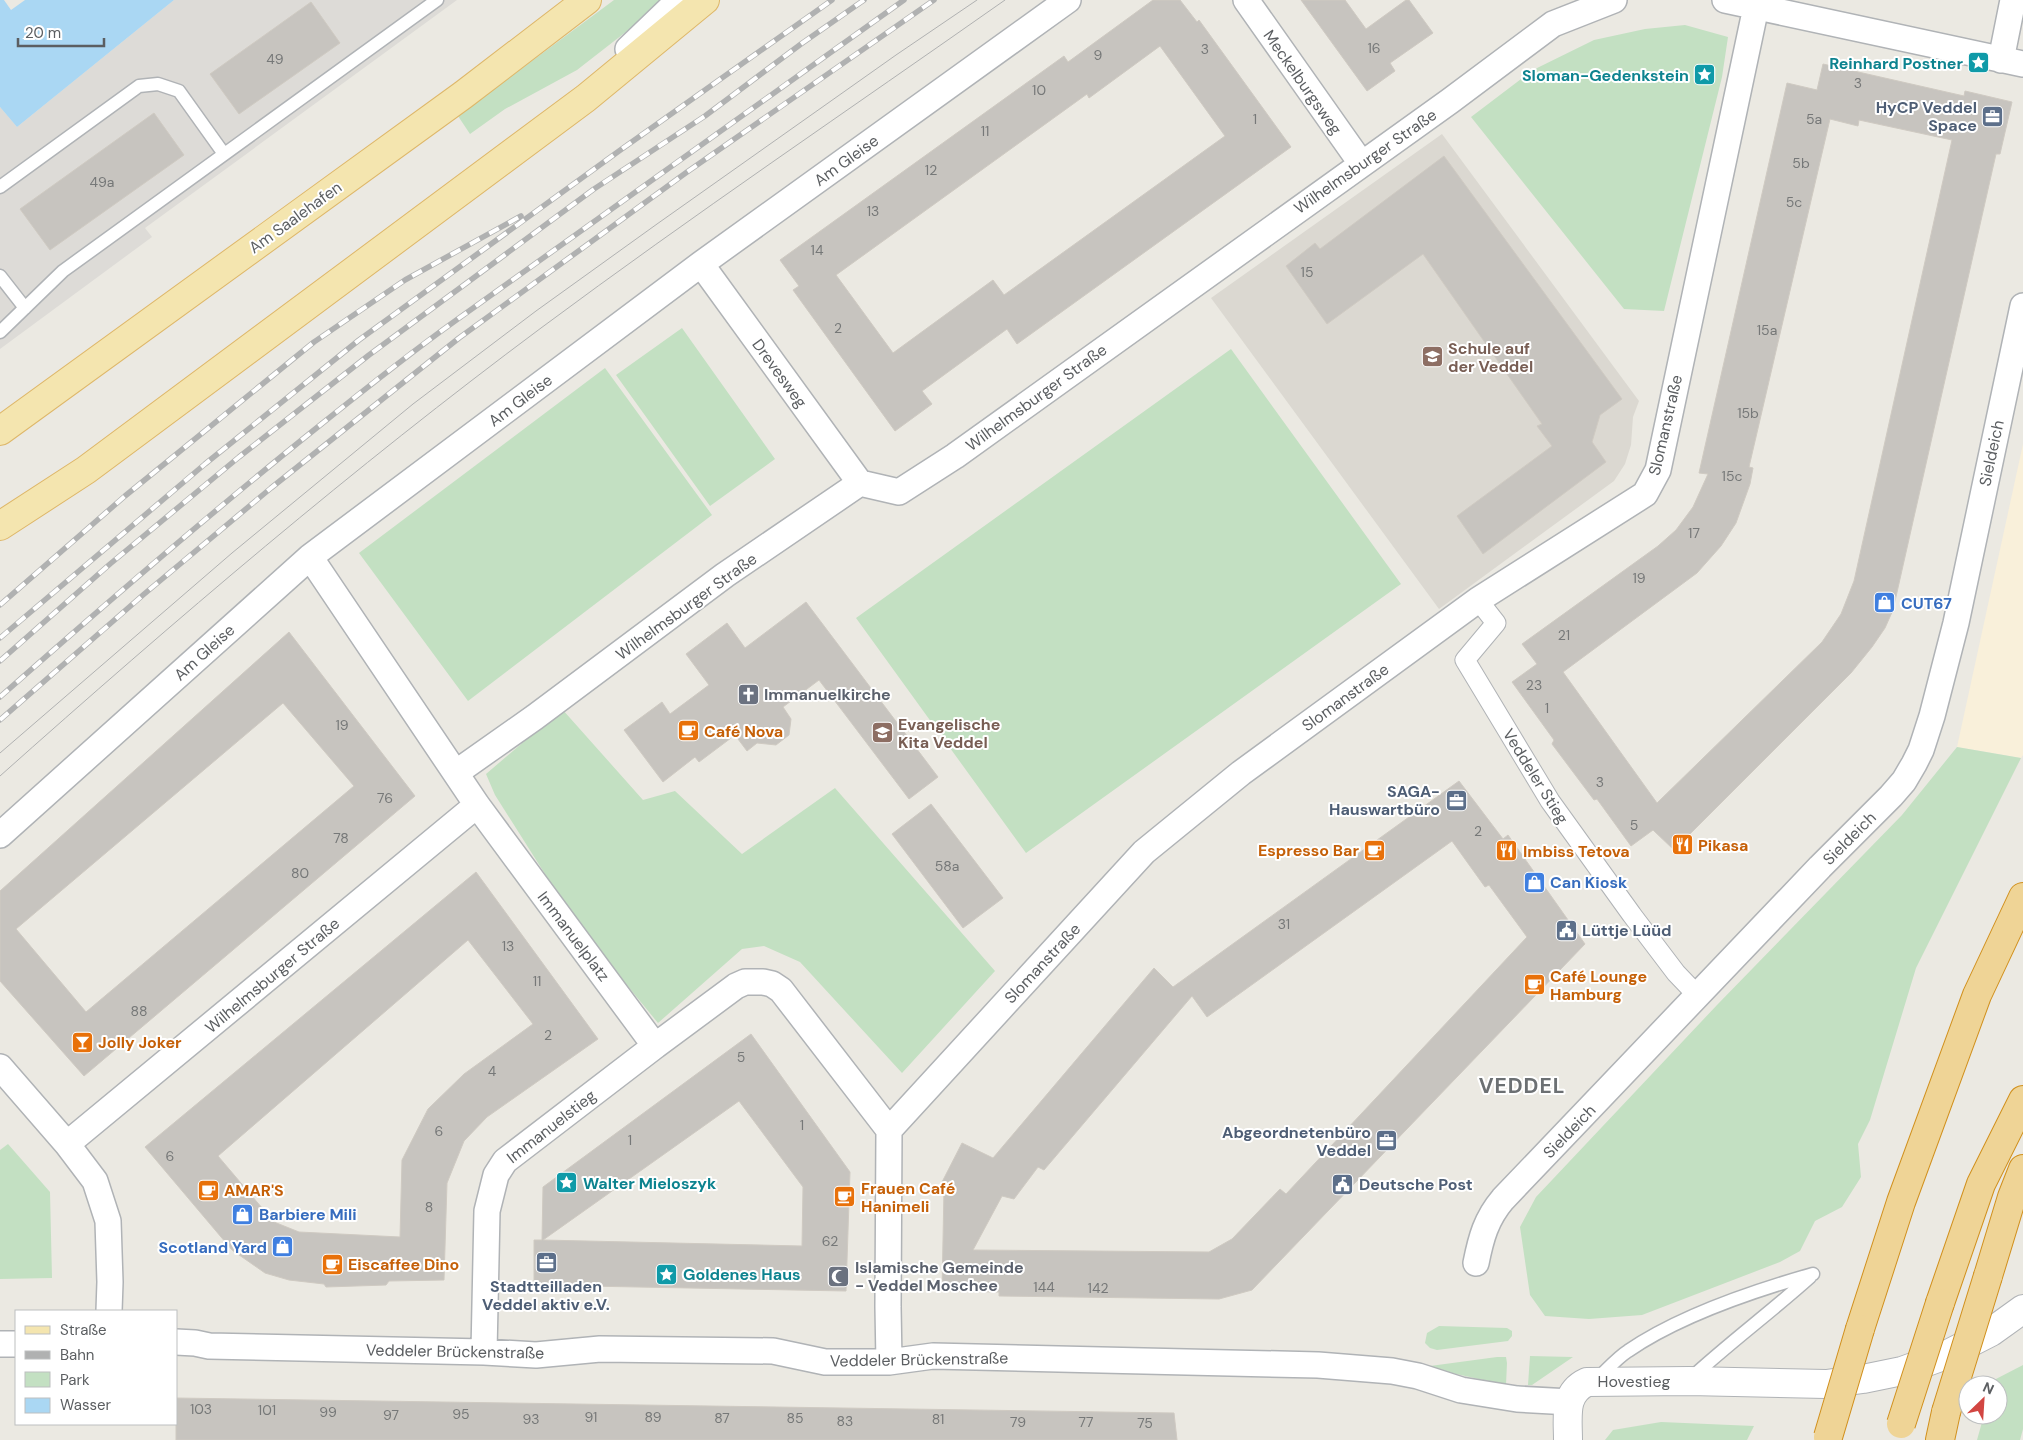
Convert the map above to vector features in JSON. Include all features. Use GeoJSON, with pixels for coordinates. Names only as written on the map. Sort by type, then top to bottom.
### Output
{"type":"FeatureCollection","features":[{"type":"Feature","properties":{"kind":"highway"},"geometry":{"type":"LineString","coordinates":[[1828,1438],[1860,1329],[1901,1202],[1977,995],[2023,897]]}},
{"type":"Feature","properties":{"kind":"highway"},"geometry":{"type":"LineString","coordinates":[[1899,1432],[1940,1303],[1981,1184],[2023,1100]]}},
{"type":"Feature","properties":{"kind":"highway"},"geometry":{"type":"LineString","coordinates":[[1940,1440],[1946,1412],[2012,1197],[2023,1169]]}},
{"type":"Feature","properties":{"kind":"main road","name":"Am Saalehafen"},"geometry":{"type":"LineString","coordinates":[[0,431],[463,95],[587,0]]}},
{"type":"Feature","properties":{"kind":"main road"},"geometry":{"type":"LineString","coordinates":[[0,526],[86,470],[586,98],[705,0]]}},
{"type":"Feature","properties":{"kind":"street"},"geometry":{"type":"LineString","coordinates":[[586,98],[594,81],[679,0]]}},
{"type":"Feature","properties":{"kind":"street","name":"Am Gleise"},"geometry":{"type":"LineString","coordinates":[[0,835],[310,557],[701,264],[1068,0]]}},
{"type":"Feature","properties":{"kind":"street","name":"Meckelburgsweg"},"geometry":{"type":"LineString","coordinates":[[1246,0],[1361,163]]}},
{"type":"Feature","properties":{"kind":"street","name":"Wilhelmsburger Straße"},"geometry":{"type":"LineString","coordinates":[[457,772],[535,717],[725,575],[860,483],[899,492],[955,456],[1450,101],[1554,24],[1614,0]]}},
{"type":"Feature","properties":{"kind":"street"},"geometry":{"type":"LineString","coordinates":[[1725,0],[2012,62],[2013,0]]}},
{"type":"Feature","properties":{"kind":"street","name":"Slomanstraße"},"geometry":{"type":"LineString","coordinates":[[889,1130],[1144,852],[1241,773],[1478,600],[1645,494],[1658,470],[1756,7]]}},
{"type":"Feature","properties":{"kind":"street","name":"Drevesweg"},"geometry":{"type":"LineString","coordinates":[[701,264],[860,483]]}},
{"type":"Feature","properties":{"kind":"street","name":"Sieldeich"},"geometry":{"type":"LineString","coordinates":[[1476,1263],[1481,1236],[1494,1210],[1891,796],[1904,781],[1914,764],[1921,750],[1932,716],[1956,623],[2023,306]]}},
{"type":"Feature","properties":{"kind":"street","name":"Immanuelplatz"},"geometry":{"type":"LineString","coordinates":[[310,557],[457,772],[477,805],[655,1046]]}},
{"type":"Feature","properties":{"kind":"street","name":"Veddeler Stieg"},"geometry":{"type":"LineString","coordinates":[[1478,600],[1496,623],[1465,660],[1550,801],[1676,973],[1698,996]]}},
{"type":"Feature","properties":{"kind":"street","name":"Wilhelmsburger Straße"},"geometry":{"type":"LineString","coordinates":[[67,1144],[477,805]]}},
{"type":"Feature","properties":{"kind":"street"},"geometry":{"type":"LineString","coordinates":[[655,1046],[736,986],[754,981],[772,984],[781,990],[889,1130],[889,1362]]}},
{"type":"Feature","properties":{"kind":"street","name":"Immanuelstieg"},"geometry":{"type":"LineString","coordinates":[[484,1352],[487,1211],[496,1175],[505,1160],[655,1046]]}},
{"type":"Feature","properties":{"kind":"street"},"geometry":{"type":"LineString","coordinates":[[0,1067],[67,1144],[95,1181],[108,1220],[109,1310]]}},
{"type":"Feature","properties":{"kind":"street"},"geometry":{"type":"LineString","coordinates":[[1689,1381],[1826,1384],[1902,1371],[1946,1355],[1991,1332],[2023,1309]]}},
{"type":"Feature","properties":{"kind":"street","name":"Veddeler Brückenstraße"},"geometry":{"type":"LineString","coordinates":[[178,1342],[209,1346],[484,1352],[536,1355],[600,1349],[773,1351],[825,1362],[889,1362],[933,1356],[1318,1365],[1392,1371],[1418,1376],[1461,1390],[1518,1399],[1570,1402]]}},
{"type":"Feature","properties":{"kind":"street"},"geometry":{"type":"LineString","coordinates":[[0,1344],[15,1344]]}},
{"type":"Feature","properties":{"kind":"street","name":"Hovestieg"},"geometry":{"type":"LineString","coordinates":[[1570,1402],[1576,1388],[1587,1382],[1689,1381]]}},
{"type":"Feature","properties":{"kind":"street"},"geometry":{"type":"LineString","coordinates":[[1568,1440],[1570,1402]]}},
{"type":"Feature","properties":{"kind":"lane"},"geometry":{"type":"LineString","coordinates":[[0,332],[63,271],[437,0]]}},
{"type":"Feature","properties":{"kind":"lane"},"geometry":{"type":"LineString","coordinates":[[0,187],[140,86],[158,84],[179,92],[224,154]]}},
{"type":"Feature","properties":{"kind":"lane"},"geometry":{"type":"LineString","coordinates":[[0,276],[25,308]]}},
{"type":"Feature","properties":{"kind":"lane"},"geometry":{"type":"LineString","coordinates":[[1595,1381],[1627,1351],[1670,1327],[1763,1288],[1812,1274],[1775,1308],[1718,1353],[1689,1381]]}},
{"type":"Feature","properties":{"kind":"shaded area"},"geometry":{"type":"Polygon","coordinates":[[[174,0],[457,0],[145,228],[152,237],[0,349],[0,107],[17,127],[174,0]]]}},
{"type":"Feature","properties":{"kind":"shaded area","name":"Schule auf der Veddel"},"geometry":{"type":"Polygon","coordinates":[[[1442,134],[1639,401],[1633,417],[1631,445],[1625,464],[1614,481],[1439,609],[1211,298],[1442,134]]]}},
{"type":"Feature","properties":{"kind":"shaded area"},"geometry":{"type":"Polygon","coordinates":[[[2023,444],[2023,755],[2021,758],[1957,747],[2023,444]]]}},
{"type":"Feature","properties":{"kind":"green space"},"geometry":{"type":"Polygon","coordinates":[[[614,0],[663,0],[654,10],[577,70],[505,109],[470,134],[458,116],[614,0]]]}},
{"type":"Feature","properties":{"kind":"green space"},"geometry":{"type":"Polygon","coordinates":[[[1685,25],[1728,37],[1722,77],[1664,311],[1624,309],[1471,117],[1533,70],[1594,40],[1645,29],[1685,25]]]}},
{"type":"Feature","properties":{"kind":"green space"},"geometry":{"type":"Polygon","coordinates":[[[682,328],[775,459],[710,506],[616,375],[682,328]]]}},
{"type":"Feature","properties":{"kind":"green space"},"geometry":{"type":"Polygon","coordinates":[[[1231,349],[1401,584],[1026,853],[856,618],[1231,349]]]}},
{"type":"Feature","properties":{"kind":"green space"},"geometry":{"type":"Polygon","coordinates":[[[605,368],[712,515],[468,701],[359,553],[605,368]]]}},
{"type":"Feature","properties":{"kind":"green space"},"geometry":{"type":"Polygon","coordinates":[[[562,709],[643,800],[675,791],[742,854],[835,788],[995,971],[902,1073],[800,962],[764,946],[742,949],[658,1023],[576,923],[495,795],[486,774],[562,709]]]}},
{"type":"Feature","properties":{"kind":"green space"},"geometry":{"type":"Polygon","coordinates":[[[1957,747],[2021,758],[1916,968],[1870,1120],[1858,1144],[1861,1177],[1842,1207],[1815,1221],[1800,1251],[1780,1262],[1642,1315],[1589,1319],[1545,1316],[1530,1295],[1520,1227],[1536,1197],[1717,1005],[1902,815],[1957,747]]]}},
{"type":"Feature","properties":{"kind":"green space"},"geometry":{"type":"Polygon","coordinates":[[[8,1144],[50,1192],[52,1278],[0,1279],[0,1150],[8,1144]]]}},
{"type":"Feature","properties":{"kind":"green space"},"geometry":{"type":"Polygon","coordinates":[[[1439,1326],[1507,1328],[1512,1331],[1512,1336],[1508,1341],[1437,1350],[1430,1348],[1425,1343],[1427,1333],[1439,1326]]]}},
{"type":"Feature","properties":{"kind":"green space"},"geometry":{"type":"Polygon","coordinates":[[[1530,1356],[1573,1357],[1532,1385],[1528,1385],[1530,1356]]]}},
{"type":"Feature","properties":{"kind":"green space"},"geometry":{"type":"Polygon","coordinates":[[[1506,1357],[1506,1385],[1429,1368],[1430,1366],[1506,1357]]]}},
{"type":"Feature","properties":{"kind":"green space"},"geometry":{"type":"Polygon","coordinates":[[[2023,1365],[2023,1429],[2020,1440],[1977,1440],[1981,1425],[2008,1425],[2008,1375],[2004,1375],[2023,1365]]]}},
{"type":"Feature","properties":{"kind":"green space"},"geometry":{"type":"Polygon","coordinates":[[[1661,1422],[1754,1426],[1747,1440],[1605,1440],[1613,1430],[1661,1422]]]}},
{"type":"Feature","properties":{"kind":"water"},"geometry":{"type":"Polygon","coordinates":[[[0,0],[174,0],[17,127],[0,107],[0,0]]]}},
{"type":"Feature","properties":{"kind":"pier"},"geometry":{"type":"Polygon","coordinates":[[[4,0],[25,0],[11,10],[4,0]]]}},
{"type":"Feature","properties":{"kind":"building"},"geometry":{"type":"Polygon","coordinates":[[[1153,0],[1180,0],[1197,22],[1199,20],[1291,147],[1017,344],[1007,329],[922,391],[932,404],[895,431],[793,290],[799,286],[780,260],[1064,56],[1068,62],[1153,0]],[[1160,46],[1089,98],[1087,94],[836,275],[893,353],[993,280],[1004,295],[1225,136],[1160,46]]]}},
{"type":"Feature","properties":{"kind":"building"},"geometry":{"type":"Polygon","coordinates":[[[1301,0],[1345,0],[1366,29],[1406,0],[1409,0],[1433,33],[1390,63],[1395,71],[1367,91],[1301,0]]]}},
{"type":"Feature","properties":{"kind":"building"},"geometry":{"type":"Polygon","coordinates":[[[311,2],[340,43],[239,114],[210,74],[311,2]]]}},
{"type":"Feature","properties":{"kind":"building"},"geometry":{"type":"Polygon","coordinates":[[[1823,64],[1964,96],[1965,91],[2012,102],[2000,154],[1996,154],[1893,610],[1885,628],[1851,673],[1674,850],[1653,830],[1631,846],[1597,799],[1594,800],[1552,744],[1554,740],[1512,682],[1537,664],[1522,644],[1658,546],[1676,530],[1693,507],[1708,474],[1699,473],[1787,83],[1817,90],[1823,64]],[[1830,119],[1749,467],[1753,468],[1750,484],[1736,523],[1721,546],[1697,573],[1563,672],[1657,803],[1822,642],[1841,614],[1854,581],[1952,140],[1859,120],[1858,126],[1830,119]]]}},
{"type":"Feature","properties":{"kind":"building"},"geometry":{"type":"Polygon","coordinates":[[[154,113],[184,155],[50,250],[20,209],[154,113]]]}},
{"type":"Feature","properties":{"kind":"building"},"geometry":{"type":"Polygon","coordinates":[[[1444,156],[1622,399],[1600,415],[1592,442],[1606,462],[1483,554],[1457,516],[1552,446],[1537,426],[1542,424],[1423,254],[1327,324],[1286,266],[1315,243],[1320,249],[1444,156]]]}},
{"type":"Feature","properties":{"kind":"building"},"geometry":{"type":"Polygon","coordinates":[[[806,602],[938,777],[909,799],[819,680],[783,707],[791,719],[789,735],[776,745],[757,743],[747,751],[735,735],[699,762],[695,757],[663,782],[624,730],[662,702],[670,714],[709,685],[686,654],[727,623],[745,648],[806,602]]]}},
{"type":"Feature","properties":{"kind":"building"},"geometry":{"type":"Polygon","coordinates":[[[289,632],[415,796],[84,1076],[0,981],[0,891],[289,632]],[[283,703],[16,929],[86,1012],[354,786],[283,703]]]}},
{"type":"Feature","properties":{"kind":"building"},"geometry":{"type":"Polygon","coordinates":[[[1459,781],[1503,839],[1508,835],[1585,944],[1252,1290],[1219,1299],[999,1296],[999,1292],[942,1291],[944,1189],[940,1186],[962,1143],[993,1158],[1154,968],[1173,987],[1459,781]],[[1452,841],[1207,1017],[1192,996],[1044,1170],[1038,1167],[1014,1199],[1002,1196],[973,1250],[1209,1252],[1232,1239],[1280,1189],[1286,1194],[1527,937],[1489,885],[1485,887],[1452,841]]]}},
{"type":"Feature","properties":{"kind":"building"},"geometry":{"type":"Polygon","coordinates":[[[931,804],[1003,898],[963,928],[892,834],[931,804]]]}},
{"type":"Feature","properties":{"kind":"building"},"geometry":{"type":"Polygon","coordinates":[[[476,872],[598,1039],[487,1117],[464,1141],[447,1183],[444,1280],[389,1281],[386,1285],[326,1287],[324,1284],[289,1280],[265,1273],[232,1250],[145,1147],[476,872]],[[468,940],[218,1156],[274,1222],[299,1232],[400,1237],[402,1160],[428,1109],[464,1074],[533,1024],[468,940]]]}},
{"type":"Feature","properties":{"kind":"building"},"geometry":{"type":"Polygon","coordinates":[[[751,1034],[850,1172],[846,1291],[534,1285],[534,1240],[542,1240],[543,1187],[751,1034]],[[739,1101],[543,1240],[802,1246],[803,1187],[739,1101]]]}},
{"type":"Feature","properties":{"kind":"building"},"geometry":{"type":"Polygon","coordinates":[[[178,1398],[1174,1413],[1177,1440],[176,1440],[178,1398]]]}},
{"type":"Feature","properties":{"kind":"tram line"},"geometry":{"type":"LineString","coordinates":[[0,753],[232,553],[413,404],[536,311],[657,224],[977,0]]}},
{"type":"Feature","properties":{"kind":"tram line"},"geometry":{"type":"LineString","coordinates":[[0,776],[266,546],[333,490],[471,381],[656,244],[1005,0]]}},
{"type":"Feature","properties":{"kind":"railway"},"geometry":{"type":"LineString","coordinates":[[0,638],[205,464],[359,340],[619,151],[832,0]]}},
{"type":"Feature","properties":{"kind":"railway"},"geometry":{"type":"LineString","coordinates":[[0,661],[110,564],[239,457],[369,355],[594,189],[705,116],[801,44],[864,0]]}},
{"type":"Feature","properties":{"kind":"railway"},"geometry":{"type":"LineString","coordinates":[[0,697],[195,528],[274,462],[401,361],[904,0]]}},
{"type":"Feature","properties":{"kind":"railway"},"geometry":{"type":"LineString","coordinates":[[0,720],[143,595],[271,488],[459,338],[687,172],[934,0]]}},
{"type":"Feature","properties":{"kind":"railway"},"geometry":{"type":"LineString","coordinates":[[0,605],[125,496],[314,342],[405,280],[521,216]]}},
{"type":"Feature","properties":{"kind":"place","name":"Reinhard Postner"},"geometry":{"type":"Point","coordinates":[1979,63]}},
{"type":"Feature","properties":{"kind":"place","name":"Sloman-Gedenkstein"},"geometry":{"type":"Point","coordinates":[1705,75]}},
{"type":"Feature","properties":{"kind":"place","name":"HyCP Veddel Space"},"geometry":{"type":"Point","coordinates":[1993,116]}},
{"type":"Feature","properties":{"kind":"place","name":"Schule auf der Veddel"},"geometry":{"type":"Point","coordinates":[1432,357]}},
{"type":"Feature","properties":{"kind":"place","name":"CUT67"},"geometry":{"type":"Point","coordinates":[1885,603]}},
{"type":"Feature","properties":{"kind":"place","name":"Immanuelkirche"},"geometry":{"type":"Point","coordinates":[748,694]}},
{"type":"Feature","properties":{"kind":"place","name":"Café Nova"},"geometry":{"type":"Point","coordinates":[688,731]}},
{"type":"Feature","properties":{"kind":"place","name":"Evangelische Kita Veddel"},"geometry":{"type":"Point","coordinates":[882,733]}},
{"type":"Feature","properties":{"kind":"place","name":"SAGA- Hauswartbüro"},"geometry":{"type":"Point","coordinates":[1456,800]}},
{"type":"Feature","properties":{"kind":"place","name":"Pikasa"},"geometry":{"type":"Point","coordinates":[1682,845]}},
{"type":"Feature","properties":{"kind":"place","name":"Espresso Bar"},"geometry":{"type":"Point","coordinates":[1375,850]}},
{"type":"Feature","properties":{"kind":"place","name":"Imbiss Tetova"},"geometry":{"type":"Point","coordinates":[1507,851]}},
{"type":"Feature","properties":{"kind":"place","name":"Can Kiosk"},"geometry":{"type":"Point","coordinates":[1534,882]}},
{"type":"Feature","properties":{"kind":"place","name":"Lüttje Lüüd"},"geometry":{"type":"Point","coordinates":[1566,930]}},
{"type":"Feature","properties":{"kind":"place","name":"Café Lounge Hamburg"},"geometry":{"type":"Point","coordinates":[1534,985]}},
{"type":"Feature","properties":{"kind":"place","name":"Jolly Joker"},"geometry":{"type":"Point","coordinates":[82,1042]}},
{"type":"Feature","properties":{"kind":"place","name":"Abgeordnetenbüro Veddel"},"geometry":{"type":"Point","coordinates":[1387,1141]}},
{"type":"Feature","properties":{"kind":"place","name":"Walter Mieloszyk"},"geometry":{"type":"Point","coordinates":[567,1183]}},
{"type":"Feature","properties":{"kind":"place","name":"Deutsche Post"},"geometry":{"type":"Point","coordinates":[1343,1184]}},
{"type":"Feature","properties":{"kind":"place","name":"AMAR'S"},"geometry":{"type":"Point","coordinates":[208,1190]}},
{"type":"Feature","properties":{"kind":"place","name":"Frauen Café Hanimeli"},"geometry":{"type":"Point","coordinates":[845,1197]}},
{"type":"Feature","properties":{"kind":"place","name":"Barbiere Mili"},"geometry":{"type":"Point","coordinates":[243,1214]}},
{"type":"Feature","properties":{"kind":"place","name":"Scotland Yard"},"geometry":{"type":"Point","coordinates":[283,1247]}},
{"type":"Feature","properties":{"kind":"place","name":"Stadtteilladen Veddel aktiv e.V."},"geometry":{"type":"Point","coordinates":[546,1262]}},
{"type":"Feature","properties":{"kind":"place","name":"Eiscaffee Dino"},"geometry":{"type":"Point","coordinates":[332,1264]}},
{"type":"Feature","properties":{"kind":"place","name":"Goldenes Haus"},"geometry":{"type":"Point","coordinates":[667,1274]}},
{"type":"Feature","properties":{"kind":"place","name":"Islamische Gemeinde - Veddel Moschee"},"geometry":{"type":"Point","coordinates":[839,1276]}},
{"type":"Feature","properties":{"kind":"district","name":"VEDDEL"},"geometry":{"type":"Point","coordinates":[1522,1086]}}]}
